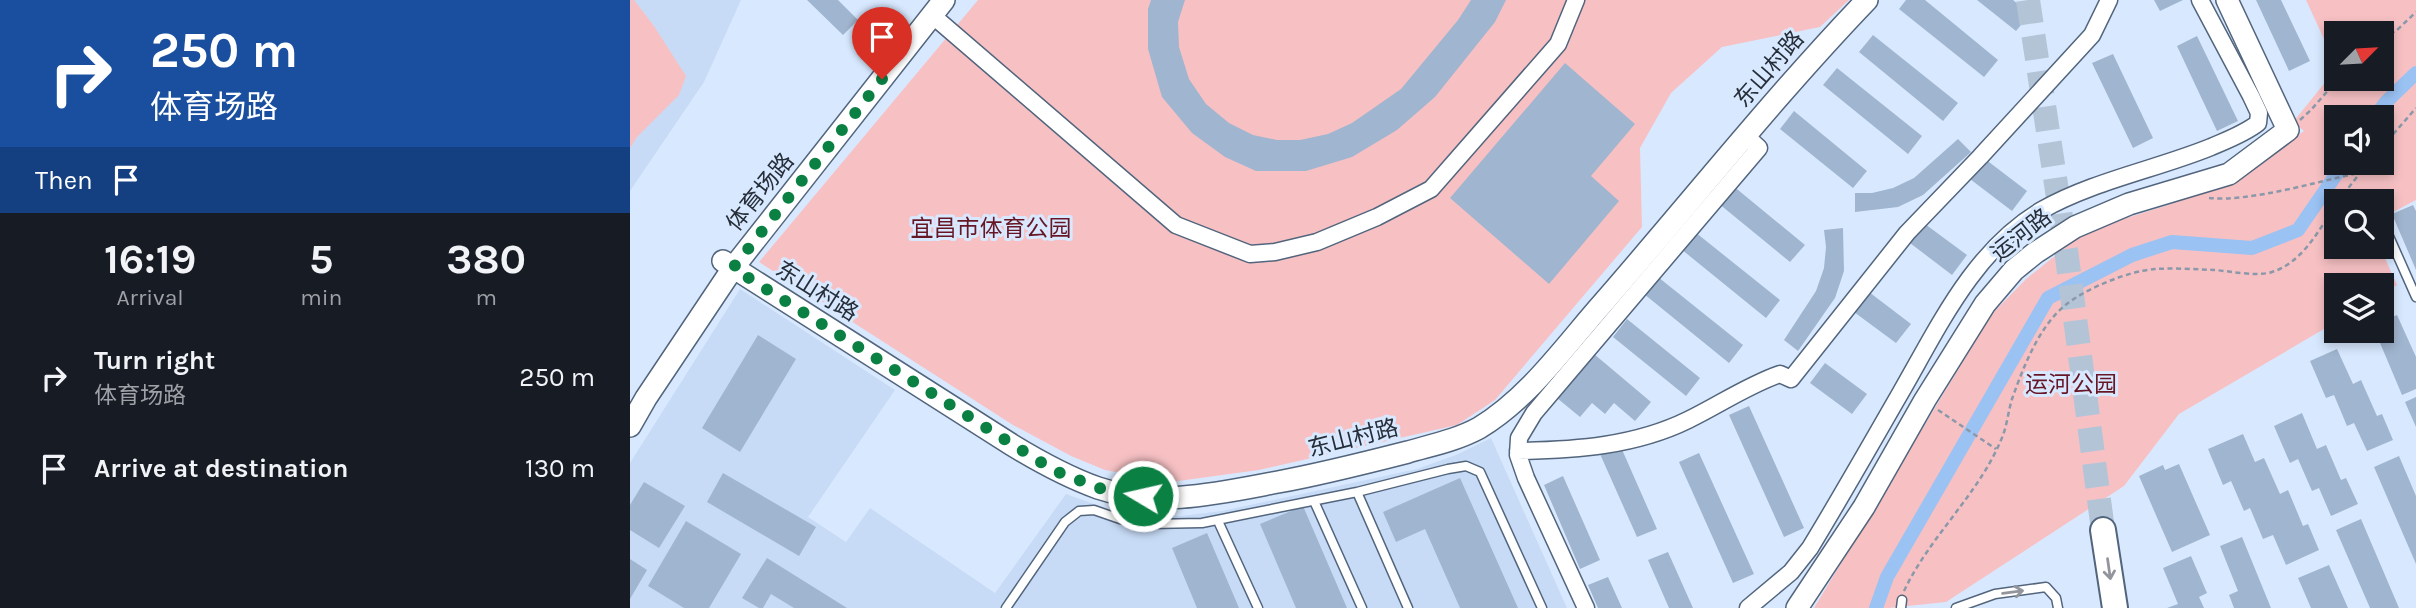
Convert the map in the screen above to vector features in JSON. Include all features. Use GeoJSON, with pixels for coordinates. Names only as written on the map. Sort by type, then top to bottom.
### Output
{"type":"FeatureCollection","features":[{"type":"Feature","properties":{"kind":"main road"},"geometry":{"type":"LineString","coordinates":[[2103,530],[2115,608]]}},
{"type":"Feature","properties":{"kind":"street"},"geometry":{"type":"LineString","coordinates":[[936,5],[1175,225],[1250,254],[1275,252],[1317,242],[1377,217],[1431,189],[1558,44],[1576,0]]}},
{"type":"Feature","properties":{"kind":"street","name":"东山村路"},"geometry":{"type":"LineString","coordinates":[[728,265],[1055,471],[1099,488],[1128,495],[1159,498],[1213,494],[1340,470],[1450,440],[1479,428],[1522,394],[1814,55],[1867,0]]}},
{"type":"Feature","properties":{"kind":"street"},"geometry":{"type":"LineString","coordinates":[[1518,450],[1605,446],[1655,434],[1687,421],[1764,380],[1780,374],[1791,379],[1907,233],[2092,35],[2109,0]]}},
{"type":"Feature","properties":{"kind":"street"},"geometry":{"type":"LineString","coordinates":[[1748,608],[1791,572],[1810,548],[1941,323],[1978,265],[2011,233],[2042,211],[2073,196],[2197,152],[2258,123],[2259,113],[2255,104],[2200,0]]}},
{"type":"Feature","properties":{"kind":"street"},"geometry":{"type":"LineString","coordinates":[[2227,0],[2288,130]]}},
{"type":"Feature","properties":{"kind":"street","name":"体育场路"},"geometry":{"type":"LineString","coordinates":[[630,399],[728,265],[936,5]]}},
{"type":"Feature","properties":{"kind":"street","name":"运河路"},"geometry":{"type":"LineString","coordinates":[[1797,608],[1864,507],[1925,400],[1997,288],[2035,253],[2075,227],[2129,204],[2229,174],[2288,130]]}},
{"type":"Feature","properties":{"kind":"street"},"geometry":{"type":"LineString","coordinates":[[1586,608],[1526,478],[1518,450],[1519,438],[1534,413],[1759,148],[1746,136]]}},
{"type":"Feature","properties":{"kind":"street","name":"体育场路"},"geometry":{"type":"LineString","coordinates":[[630,426],[728,265]]}},
{"type":"Feature","properties":{"kind":"lane"},"geometry":{"type":"LineString","coordinates":[[2394,248],[2416,297]]}},
{"type":"Feature","properties":{"kind":"lane"},"geometry":{"type":"LineString","coordinates":[[1006,608],[1065,522],[1079,511],[1094,510],[1120,519],[1150,524],[1202,523],[1357,492],[1466,466],[1480,472],[1542,608]]}},
{"type":"Feature","properties":{"kind":"lane"},"geometry":{"type":"LineString","coordinates":[[1357,492],[1408,608]]}},
{"type":"Feature","properties":{"kind":"lane"},"geometry":{"type":"LineString","coordinates":[[1314,501],[1362,608]]}},
{"type":"Feature","properties":{"kind":"lane"},"geometry":{"type":"LineString","coordinates":[[1219,521],[1258,608]]}},
{"type":"Feature","properties":{"kind":"lane"},"geometry":{"type":"LineString","coordinates":[[1956,608],[1995,594],[2046,587],[2056,598],[2058,608]]}},
{"type":"Feature","properties":{"kind":"path"},"geometry":{"type":"LineString","coordinates":[[2394,32],[2416,12]]}},
{"type":"Feature","properties":{"kind":"path"},"geometry":{"type":"LineString","coordinates":[[2288,130],[2328,91]]}},
{"type":"Feature","properties":{"kind":"path"},"geometry":{"type":"LineString","coordinates":[[2394,133],[2416,108]]}},
{"type":"Feature","properties":{"kind":"path"},"geometry":{"type":"LineString","coordinates":[[2178,190],[2210,198],[2229,199],[2353,175]]}},
{"type":"Feature","properties":{"kind":"path"},"geometry":{"type":"LineString","coordinates":[[1901,604],[1913,573],[1974,489],[2002,437],[2012,400],[2038,340],[2063,307],[2089,290],[2118,278],[2154,269],[2271,273],[2292,261],[2324,222]]}},
{"type":"Feature","properties":{"kind":"path"},"geometry":{"type":"LineString","coordinates":[[1947,417],[1995,448]]}},
{"type":"Feature","properties":{"kind":"shaded area"},"geometry":{"type":"Polygon","coordinates":[[[630,0],[741,0],[704,82],[630,191],[630,0]]]}},
{"type":"Feature","properties":{"kind":"shaded area"},"geometry":{"type":"Polygon","coordinates":[[[740,289],[895,390],[808,517],[846,542],[870,508],[995,593],[1066,494],[1122,514],[1180,516],[1222,511],[1417,469],[1456,455],[1491,438],[1567,608],[630,608],[630,463],[740,289]]]}},
{"type":"Feature","properties":{"kind":"green space"},"geometry":{"type":"Polygon","coordinates":[[[630,0],[634,0],[654,26],[686,76],[679,95],[637,137],[630,148],[630,0]]]}},
{"type":"Feature","properties":{"kind":"green space","name":"宜昌市体育公园"},"geometry":{"type":"Polygon","coordinates":[[[978,0],[1849,0],[1820,27],[1722,47],[1671,93],[1640,148],[1642,227],[1495,400],[1457,425],[1259,470],[1171,482],[1105,470],[1071,456],[1013,425],[759,262],[978,0]]]}},
{"type":"Feature","properties":{"kind":"green space","name":"运河公园"},"geometry":{"type":"Polygon","coordinates":[[[2306,0],[2416,0],[2416,200],[2394,212],[2394,189],[2324,189],[2324,259],[2385,259],[2392,273],[2324,273],[2324,329],[2179,414],[2124,486],[1946,602],[1889,608],[1814,608],[1991,315],[2026,279],[2076,239],[2237,176],[2304,131],[2293,122],[2324,84],[2324,91],[2394,91],[2394,21],[2324,21],[2324,39],[2306,0]]]}},
{"type":"Feature","properties":{"kind":"building"},"geometry":{"type":"Polygon","coordinates":[[[807,0],[838,0],[858,20],[843,35],[807,0]]]}},
{"type":"Feature","properties":{"kind":"building"},"geometry":{"type":"Polygon","coordinates":[[[1151,0],[1185,0],[1178,22],[1179,47],[1189,79],[1206,104],[1229,123],[1253,135],[1277,140],[1300,140],[1328,134],[1352,123],[1401,89],[1458,20],[1471,0],[1506,0],[1495,22],[1435,97],[1397,130],[1352,157],[1306,171],[1256,171],[1225,157],[1192,133],[1162,97],[1148,49],[1148,9],[1151,0]]]}},
{"type":"Feature","properties":{"kind":"building"},"geometry":{"type":"Polygon","coordinates":[[[1906,0],[1925,0],[1998,60],[1984,77],[1899,9],[1906,0]]]}},
{"type":"Feature","properties":{"kind":"building"},"geometry":{"type":"Polygon","coordinates":[[[1977,0],[2013,0],[2030,14],[2016,31],[1977,0]]]}},
{"type":"Feature","properties":{"kind":"building"},"geometry":{"type":"Polygon","coordinates":[[[2154,0],[2183,0],[2160,11],[2154,0]]]}},
{"type":"Feature","properties":{"kind":"building"},"geometry":{"type":"Polygon","coordinates":[[[2256,0],[2281,0],[2310,61],[2289,71],[2256,0]]]}},
{"type":"Feature","properties":{"kind":"building"},"geometry":{"type":"Polygon","coordinates":[[[1873,35],[1958,103],[1943,121],[1859,52],[1873,35]]]}},
{"type":"Feature","properties":{"kind":"building"},"geometry":{"type":"Polygon","coordinates":[[[2197,36],[2238,121],[2217,131],[2177,46],[2197,36]]]}},
{"type":"Feature","properties":{"kind":"building"},"geometry":{"type":"Polygon","coordinates":[[[2113,54],[2153,138],[2133,148],[2092,63],[2113,54]]]}},
{"type":"Feature","properties":{"kind":"building"},"geometry":{"type":"Polygon","coordinates":[[[1565,63],[1635,124],[1591,176],[1619,201],[1549,284],[1450,198],[1565,63]]]}},
{"type":"Feature","properties":{"kind":"building"},"geometry":{"type":"Polygon","coordinates":[[[1837,68],[1922,136],[1908,154],[1823,85],[1837,68]]]}},
{"type":"Feature","properties":{"kind":"building"},"geometry":{"type":"Polygon","coordinates":[[[1794,111],[1867,171],[1853,188],[1780,129],[1794,111]]]}},
{"type":"Feature","properties":{"kind":"building"},"geometry":{"type":"Polygon","coordinates":[[[1958,139],[1971,152],[1923,195],[1898,207],[1855,212],[1855,193],[1872,193],[1893,188],[1914,178],[1958,139]]]}},
{"type":"Feature","properties":{"kind":"building"},"geometry":{"type":"Polygon","coordinates":[[[1985,159],[2027,191],[2012,211],[1970,179],[1985,159]]]}},
{"type":"Feature","properties":{"kind":"building"},"geometry":{"type":"Polygon","coordinates":[[[1732,185],[1805,245],[1790,262],[1718,203],[1732,185]]]}},
{"type":"Feature","properties":{"kind":"building"},"geometry":{"type":"Polygon","coordinates":[[[2413,205],[2416,211],[2416,270],[2394,219],[2394,213],[2413,205]]]}},
{"type":"Feature","properties":{"kind":"building"},"geometry":{"type":"Polygon","coordinates":[[[1925,224],[1967,255],[1952,275],[1910,243],[1925,224]]]}},
{"type":"Feature","properties":{"kind":"building"},"geometry":{"type":"Polygon","coordinates":[[[1843,228],[1844,271],[1835,298],[1798,351],[1784,340],[1816,291],[1824,268],[1824,230],[1843,228]]]}},
{"type":"Feature","properties":{"kind":"building"},"geometry":{"type":"Polygon","coordinates":[[[1695,232],[1780,300],[1766,318],[1681,249],[1695,232]]]}},
{"type":"Feature","properties":{"kind":"building"},"geometry":{"type":"Polygon","coordinates":[[[1658,277],[1743,345],[1729,363],[1644,294],[1658,277]]]}},
{"type":"Feature","properties":{"kind":"building"},"geometry":{"type":"Polygon","coordinates":[[[1869,292],[1911,324],[1896,343],[1854,312],[1869,292]]]}},
{"type":"Feature","properties":{"kind":"building"},"geometry":{"type":"Polygon","coordinates":[[[2397,315],[2416,357],[2416,389],[2402,395],[2380,343],[2394,343],[2394,316],[2397,315]]]}},
{"type":"Feature","properties":{"kind":"building"},"geometry":{"type":"Polygon","coordinates":[[[1627,319],[1700,378],[1686,396],[1613,337],[1627,319]]]}},
{"type":"Feature","properties":{"kind":"building"},"geometry":{"type":"Polygon","coordinates":[[[758,335],[796,359],[740,452],[702,428],[758,335]]]}},
{"type":"Feature","properties":{"kind":"building"},"geometry":{"type":"Polygon","coordinates":[[[2337,349],[2353,384],[2361,380],[2377,416],[2382,414],[2393,440],[2367,451],[2354,423],[2347,426],[2334,395],[2326,398],[2310,361],[2337,349]]]}},
{"type":"Feature","properties":{"kind":"building"},"geometry":{"type":"Polygon","coordinates":[[[1594,354],[1651,402],[1635,421],[1614,403],[1605,414],[1592,403],[1580,417],[1557,398],[1594,354]]]}},
{"type":"Feature","properties":{"kind":"building"},"geometry":{"type":"Polygon","coordinates":[[[1825,363],[1867,394],[1852,414],[1810,383],[1825,363]]]}},
{"type":"Feature","properties":{"kind":"building"},"geometry":{"type":"Polygon","coordinates":[[[2416,397],[2416,427],[2405,402],[2416,397]]]}},
{"type":"Feature","properties":{"kind":"building"},"geometry":{"type":"Polygon","coordinates":[[[1749,406],[1804,528],[1784,537],[1729,415],[1749,406]]]}},
{"type":"Feature","properties":{"kind":"building"},"geometry":{"type":"Polygon","coordinates":[[[2302,413],[2317,449],[2326,445],[2341,480],[2346,478],[2358,504],[2331,516],[2319,488],[2312,491],[2298,459],[2290,463],[2274,426],[2302,413]]]}},
{"type":"Feature","properties":{"kind":"building"},"geometry":{"type":"Polygon","coordinates":[[[2243,434],[2255,462],[2264,458],[2280,494],[2288,490],[2303,526],[2308,524],[2319,550],[2286,565],[2273,535],[2263,539],[2250,508],[2244,511],[2231,481],[2223,485],[2208,449],[2243,434]]]}},
{"type":"Feature","properties":{"kind":"building"},"geometry":{"type":"Polygon","coordinates":[[[1620,445],[1657,529],[1637,537],[1600,454],[1620,445]]]}},
{"type":"Feature","properties":{"kind":"building"},"geometry":{"type":"Polygon","coordinates":[[[1699,453],[1754,574],[1733,583],[1679,462],[1699,453]]]}},
{"type":"Feature","properties":{"kind":"building"},"geometry":{"type":"Polygon","coordinates":[[[2399,456],[2416,496],[2416,564],[2374,467],[2399,456]]]}},
{"type":"Feature","properties":{"kind":"building"},"geometry":{"type":"Polygon","coordinates":[[[2179,464],[2210,535],[2172,552],[2139,476],[2163,465],[2165,470],[2179,464]]]}},
{"type":"Feature","properties":{"kind":"building"},"geometry":{"type":"Polygon","coordinates":[[[723,473],[816,527],[799,556],[707,502],[723,473]]]}},
{"type":"Feature","properties":{"kind":"building"},"geometry":{"type":"Polygon","coordinates":[[[1563,476],[1600,560],[1580,569],[1544,485],[1563,476]]]}},
{"type":"Feature","properties":{"kind":"building"},"geometry":{"type":"Polygon","coordinates":[[[1460,478],[1518,608],[1460,608],[1425,529],[1396,542],[1383,512],[1460,478]]]}},
{"type":"Feature","properties":{"kind":"building"},"geometry":{"type":"Polygon","coordinates":[[[644,482],[685,506],[659,548],[630,530],[630,505],[644,482]]]}},
{"type":"Feature","properties":{"kind":"building"},"geometry":{"type":"Polygon","coordinates":[[[1303,506],[1347,608],[1296,608],[1260,524],[1303,506]]]}},
{"type":"Feature","properties":{"kind":"building"},"geometry":{"type":"Polygon","coordinates":[[[2361,519],[2399,608],[2370,608],[2336,530],[2361,519]]]}},
{"type":"Feature","properties":{"kind":"building"},"geometry":{"type":"Polygon","coordinates":[[[686,521],[741,554],[709,608],[684,608],[648,586],[686,521]]]}},
{"type":"Feature","properties":{"kind":"building"},"geometry":{"type":"Polygon","coordinates":[[[1207,533],[1239,608],[1197,608],[1172,548],[1207,533]]]}},
{"type":"Feature","properties":{"kind":"building"},"geometry":{"type":"Polygon","coordinates":[[[2242,537],[2271,608],[2234,608],[2229,595],[2238,591],[2220,546],[2242,537]]]}},
{"type":"Feature","properties":{"kind":"building"},"geometry":{"type":"Polygon","coordinates":[[[1668,552],[1693,608],[1669,608],[1648,560],[1668,552]]]}},
{"type":"Feature","properties":{"kind":"building"},"geometry":{"type":"Polygon","coordinates":[[[2191,556],[2207,593],[2199,597],[2204,608],[2167,608],[2178,604],[2163,568],[2191,556]]]}},
{"type":"Feature","properties":{"kind":"building"},"geometry":{"type":"Polygon","coordinates":[[[767,558],[847,608],[794,608],[771,594],[763,608],[759,608],[742,598],[767,558]]]}},
{"type":"Feature","properties":{"kind":"building"},"geometry":{"type":"Polygon","coordinates":[[[630,559],[647,570],[630,599],[630,559]]]}},
{"type":"Feature","properties":{"kind":"building"},"geometry":{"type":"Polygon","coordinates":[[[2329,565],[2348,608],[2311,608],[2298,578],[2329,565]]]}},
{"type":"Feature","properties":{"kind":"building"},"geometry":{"type":"Polygon","coordinates":[[[1608,577],[1622,608],[1598,608],[1588,585],[1608,577]]]}},
{"type":"Feature","properties":{"kind":"waterway"},"geometry":{"type":"LineString","coordinates":[[2384,105],[2416,73]]}},
{"type":"Feature","properties":{"kind":"waterway"},"geometry":{"type":"LineString","coordinates":[[1876,608],[1887,577],[2048,298],[2132,255],[2172,242],[2252,248],[2298,230],[2336,175]]}},
{"type":"Feature","properties":{"kind":"tunnel"},"geometry":{"type":"LineString","coordinates":[[2028,0],[2066,250],[2103,530]]}},
{"type":"Feature","properties":{"kind":"route"},"geometry":{"type":"LineString","coordinates":[[882,79],[733,268],[1055,471],[1099,488],[1143,496]]}}]}
